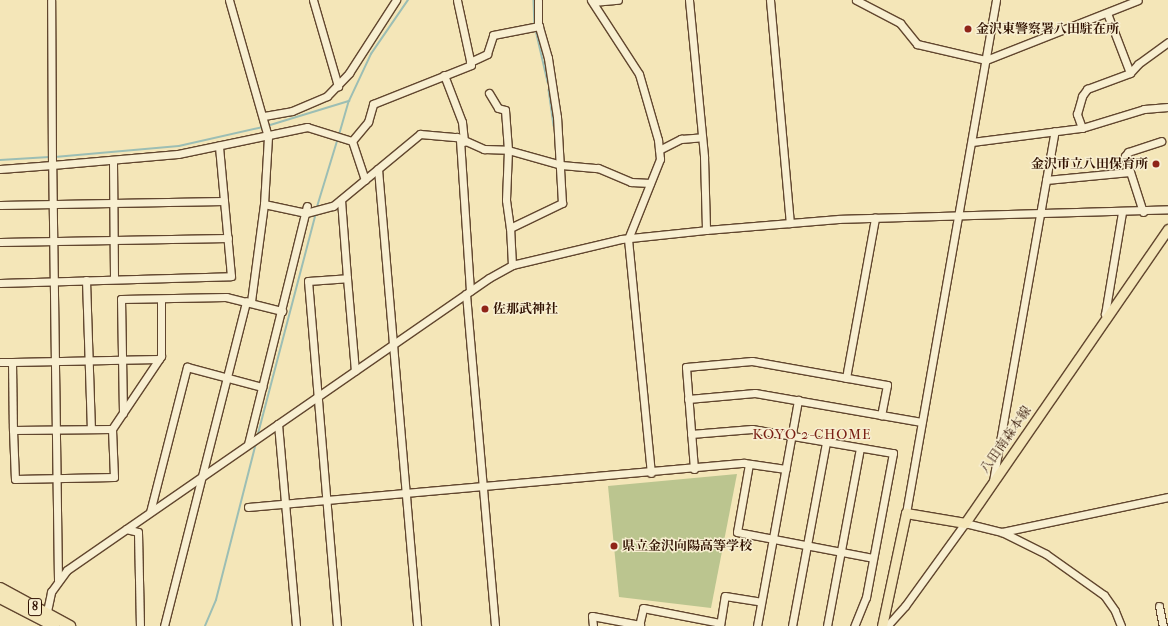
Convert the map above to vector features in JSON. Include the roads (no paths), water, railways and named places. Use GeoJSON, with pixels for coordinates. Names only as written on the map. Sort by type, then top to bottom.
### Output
{"type":"FeatureCollection","features":[{"type":"Feature","properties":{"kind":"highway","name":"8"},"geometry":{"type":"LineString","coordinates":[[0,588],[54,626]]}},
{"type":"Feature","properties":{"kind":"highway","name":"8"},"geometry":{"type":"LineString","coordinates":[[0,598],[45,620],[70,626]]}},
{"type":"Feature","properties":{"kind":"main road","name":"八田南森本線"},"geometry":{"type":"LineString","coordinates":[[965,523],[1168,229]]}},
{"type":"Feature","properties":{"kind":"main road"},"geometry":{"type":"LineString","coordinates":[[882,626],[906,513],[965,523]]}},
{"type":"Feature","properties":{"kind":"street"},"geometry":{"type":"LineString","coordinates":[[51,0],[58,580]]}},
{"type":"Feature","properties":{"kind":"street"},"geometry":{"type":"LineString","coordinates":[[164,626],[227,377],[249,302],[264,204],[268,136],[229,0]]}},
{"type":"Feature","properties":{"kind":"street"},"geometry":{"type":"LineString","coordinates":[[313,0],[338,86]]}},
{"type":"Feature","properties":{"kind":"street"},"geometry":{"type":"LineString","coordinates":[[264,119],[312,104],[338,86],[396,0]]}},
{"type":"Feature","properties":{"kind":"street"},"geometry":{"type":"LineString","coordinates":[[350,140],[368,122],[373,104],[471,65],[457,0]]}},
{"type":"Feature","properties":{"kind":"street"},"geometry":{"type":"LineString","coordinates":[[510,228],[562,203],[561,166],[548,58],[536,26],[538,0]]}},
{"type":"Feature","properties":{"kind":"street"},"geometry":{"type":"LineString","coordinates":[[592,1],[614,0]]}},
{"type":"Feature","properties":{"kind":"street"},"geometry":{"type":"LineString","coordinates":[[689,0],[702,137],[706,230]]}},
{"type":"Feature","properties":{"kind":"street"},"geometry":{"type":"LineString","coordinates":[[770,0],[790,223]]}},
{"type":"Feature","properties":{"kind":"street"},"geometry":{"type":"LineString","coordinates":[[856,0],[900,22],[917,44],[986,60],[1135,1]]}},
{"type":"Feature","properties":{"kind":"street"},"geometry":{"type":"LineString","coordinates":[[906,513],[996,0]]}},
{"type":"Feature","properties":{"kind":"street"},"geometry":{"type":"LineString","coordinates":[[592,1],[640,74],[659,150],[660,159],[628,239],[651,473]]}},
{"type":"Feature","properties":{"kind":"street"},"geometry":{"type":"LineString","coordinates":[[1107,13],[1130,73]]}},
{"type":"Feature","properties":{"kind":"street"},"geometry":{"type":"LineString","coordinates":[[470,62],[487,54],[493,35],[536,26]]}},
{"type":"Feature","properties":{"kind":"street"},"geometry":{"type":"LineString","coordinates":[[1082,128],[1077,114],[1082,96],[1087,89],[1130,73],[1138,64],[1168,42]]}},
{"type":"Feature","properties":{"kind":"street"},"geometry":{"type":"LineString","coordinates":[[444,75],[462,122],[468,292],[495,626]]}},
{"type":"Feature","properties":{"kind":"street"},"geometry":{"type":"LineString","coordinates":[[489,93],[498,108],[505,110],[508,150],[506,178],[512,265]]}},
{"type":"Feature","properties":{"kind":"street"},"geometry":{"type":"LineString","coordinates":[[972,142],[1082,128],[1121,114],[1168,107]]}},
{"type":"Feature","properties":{"kind":"street"},"geometry":{"type":"LineString","coordinates":[[0,169],[52,164],[113,162],[219,146],[307,127],[327,131],[350,140],[365,180]]}},
{"type":"Feature","properties":{"kind":"street"},"geometry":{"type":"LineString","coordinates":[[993,481],[1055,131]]}},
{"type":"Feature","properties":{"kind":"street"},"geometry":{"type":"LineString","coordinates":[[264,204],[307,210],[326,208],[341,200],[420,134],[458,137],[462,141],[484,149],[508,150],[561,166],[598,168],[631,182],[650,183]]}},
{"type":"Feature","properties":{"kind":"street"},"geometry":{"type":"LineString","coordinates":[[659,150],[681,139],[702,137]]}},
{"type":"Feature","properties":{"kind":"street"},"geometry":{"type":"LineString","coordinates":[[1144,212],[1125,156],[1128,152],[1161,141]]}},
{"type":"Feature","properties":{"kind":"street"},"geometry":{"type":"LineString","coordinates":[[0,283],[231,276],[219,146]]}},
{"type":"Feature","properties":{"kind":"street"},"geometry":{"type":"LineString","coordinates":[[113,162],[114,279]]}},
{"type":"Feature","properties":{"kind":"street"},"geometry":{"type":"LineString","coordinates":[[378,169],[417,626]]}},
{"type":"Feature","properties":{"kind":"street"},"geometry":{"type":"LineString","coordinates":[[1046,180],[1130,172]]}},
{"type":"Feature","properties":{"kind":"street"},"geometry":{"type":"LineString","coordinates":[[341,200],[355,371]]}},
{"type":"Feature","properties":{"kind":"street"},"geometry":{"type":"LineString","coordinates":[[0,205],[224,201]]}},
{"type":"Feature","properties":{"kind":"street"},"geometry":{"type":"LineString","coordinates":[[45,620],[51,592],[58,580],[150,512],[468,292],[512,265],[628,239],[706,230],[875,218],[1041,213],[1144,212],[1168,209]]}},
{"type":"Feature","properties":{"kind":"street"},"geometry":{"type":"LineString","coordinates":[[249,444],[307,210]]}},
{"type":"Feature","properties":{"kind":"street"},"geometry":{"type":"LineString","coordinates":[[1107,316],[1104,314],[1122,212]]}},
{"type":"Feature","properties":{"kind":"street"},"geometry":{"type":"LineString","coordinates":[[846,378],[875,218]]}},
{"type":"Feature","properties":{"kind":"street"},"geometry":{"type":"LineString","coordinates":[[0,242],[228,238]]}},
{"type":"Feature","properties":{"kind":"street"},"geometry":{"type":"LineString","coordinates":[[337,626],[308,281],[347,278]]}},
{"type":"Feature","properties":{"kind":"street"},"geometry":{"type":"LineString","coordinates":[[86,280],[91,429]]}},
{"type":"Feature","properties":{"kind":"street"},"geometry":{"type":"LineString","coordinates":[[123,413],[121,299],[226,297],[282,311]]}},
{"type":"Feature","properties":{"kind":"street"},"geometry":{"type":"LineString","coordinates":[[12,362],[15,479],[114,477],[112,429],[159,359],[161,299]]}},
{"type":"Feature","properties":{"kind":"street"},"geometry":{"type":"LineString","coordinates":[[0,362],[159,359]]}},
{"type":"Feature","properties":{"kind":"street"},"geometry":{"type":"LineString","coordinates":[[694,469],[686,367],[752,361],[886,385],[881,415]]}},
{"type":"Feature","properties":{"kind":"street"},"geometry":{"type":"LineString","coordinates":[[150,512],[187,367],[262,387]]}},
{"type":"Feature","properties":{"kind":"street"},"geometry":{"type":"LineString","coordinates":[[688,399],[754,393],[922,422]]}},
{"type":"Feature","properties":{"kind":"street"},"geometry":{"type":"LineString","coordinates":[[757,626],[798,400]]}},
{"type":"Feature","properties":{"kind":"street"},"geometry":{"type":"LineString","coordinates":[[278,424],[296,626]]}},
{"type":"Feature","properties":{"kind":"street"},"geometry":{"type":"LineString","coordinates":[[13,430],[112,429]]}},
{"type":"Feature","properties":{"kind":"street"},"geometry":{"type":"LineString","coordinates":[[691,434],[752,429],[892,454],[866,597],[854,626]]}},
{"type":"Feature","properties":{"kind":"street"},"geometry":{"type":"LineString","coordinates":[[792,626],[826,442]]}},
{"type":"Feature","properties":{"kind":"street"},"geometry":{"type":"LineString","coordinates":[[826,626],[860,448]]}},
{"type":"Feature","properties":{"kind":"street"},"geometry":{"type":"LineString","coordinates":[[248,507],[749,464],[786,469]]}},
{"type":"Feature","properties":{"kind":"street"},"geometry":{"type":"LineString","coordinates":[[749,464],[737,532],[873,558]]}},
{"type":"Feature","properties":{"kind":"street"},"geometry":{"type":"LineString","coordinates":[[1002,532],[1168,497]]}},
{"type":"Feature","properties":{"kind":"street"},"geometry":{"type":"LineString","coordinates":[[887,626],[905,606],[965,523],[1002,532],[1046,554],[1104,595],[1115,611],[1121,626]]}},
{"type":"Feature","properties":{"kind":"street"},"geometry":{"type":"LineString","coordinates":[[126,529],[138,532],[140,626]]}},
{"type":"Feature","properties":{"kind":"street"},"geometry":{"type":"LineString","coordinates":[[593,626],[592,616],[640,626],[643,608],[720,624],[725,596],[761,602]]}},
{"type":"Feature","properties":{"kind":"street"},"geometry":{"type":"LineString","coordinates":[[1159,606],[1164,626]]}},
{"type":"Feature","properties":{"kind":"waterway"},"geometry":{"type":"LineString","coordinates":[[339,135],[349,101],[371,54],[408,0]]}},
{"type":"Feature","properties":{"kind":"waterway"},"geometry":{"type":"LineString","coordinates":[[534,0],[535,24]]}},
{"type":"Feature","properties":{"kind":"waterway"},"geometry":{"type":"LineString","coordinates":[[536,30],[548,82]]}},
{"type":"Feature","properties":{"kind":"waterway"},"geometry":{"type":"LineString","coordinates":[[549,90],[554,126]]}},
{"type":"Feature","properties":{"kind":"waterway"},"geometry":{"type":"LineString","coordinates":[[267,126],[349,101]]}},
{"type":"Feature","properties":{"kind":"waterway"},"geometry":{"type":"LineString","coordinates":[[55,157],[179,146],[263,127]]}},
{"type":"Feature","properties":{"kind":"waterway"},"geometry":{"type":"LineString","coordinates":[[317,207],[338,138]]}},
{"type":"Feature","properties":{"kind":"waterway"},"geometry":{"type":"LineString","coordinates":[[0,160],[49,157]]}},
{"type":"Feature","properties":{"kind":"waterway"},"geometry":{"type":"LineString","coordinates":[[258,434],[316,213]]}},
{"type":"Feature","properties":{"kind":"waterway"},"geometry":{"type":"LineString","coordinates":[[205,626],[216,600],[256,443]]}},
{"type":"Feature","properties":{"kind":"place","name":"金沢東警察署八田駐在所"},"geometry":{"type":"Point","coordinates":[968,29]}},
{"type":"Feature","properties":{"kind":"place","name":"金沢市立八田保育所"},"geometry":{"type":"Point","coordinates":[1156,164]}},
{"type":"Feature","properties":{"kind":"place","name":"佐那武神社"},"geometry":{"type":"Point","coordinates":[485,309]}},
{"type":"Feature","properties":{"kind":"place","name":"県立金沢向陽高等学校"},"geometry":{"type":"Point","coordinates":[614,546]}},
{"type":"Feature","properties":{"kind":"district","name":"KOYO 2-CHOME"},"geometry":{"type":"Point","coordinates":[812,435]}}]}
